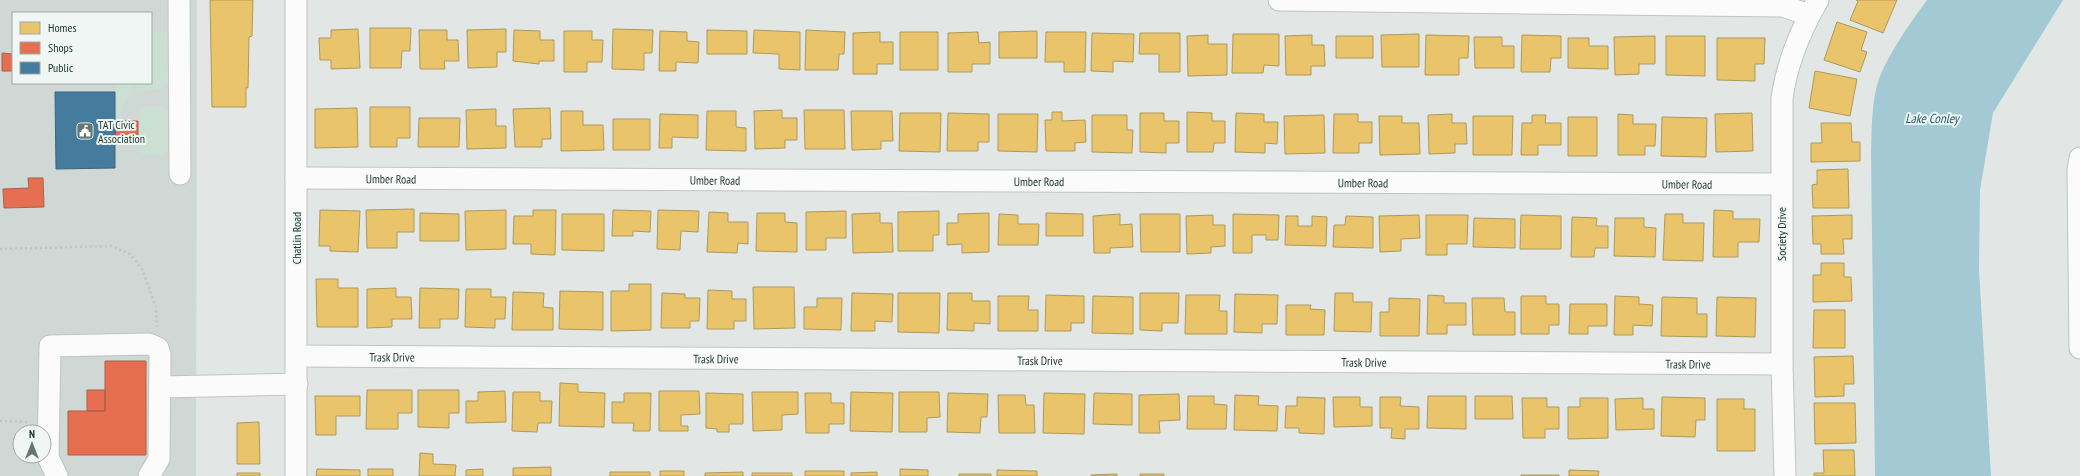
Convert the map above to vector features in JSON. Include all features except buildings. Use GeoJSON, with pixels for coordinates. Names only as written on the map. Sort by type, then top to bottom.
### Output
{"type":"FeatureCollection","features":[{"type":"Feature","properties":{"kind":"street"},"geometry":{"type":"LineString","coordinates":[[179,0],[180,174]]}},
{"type":"Feature","properties":{"kind":"street","name":"Chatlin Road"},"geometry":{"type":"LineString","coordinates":[[296,0],[296,476]]}},
{"type":"Feature","properties":{"kind":"street"},"geometry":{"type":"LineString","coordinates":[[1279,0],[1783,6],[1813,8]]}},
{"type":"Feature","properties":{"kind":"street","name":"Society Drive"},"geometry":{"type":"LineString","coordinates":[[1785,476],[1782,364],[1782,98],[1786,76],[1795,46],[1813,8]]}},
{"type":"Feature","properties":{"kind":"street"},"geometry":{"type":"LineString","coordinates":[[2079,167],[2080,348]]}},
{"type":"Feature","properties":{"kind":"street","name":"Umber Road"},"geometry":{"type":"LineString","coordinates":[[296,178],[1781,184]]}},
{"type":"Feature","properties":{"kind":"street"},"geometry":{"type":"LineString","coordinates":[[57,476],[48,457],[50,346],[149,344],[158,348],[160,355],[160,387],[159,459],[149,476]]}},
{"type":"Feature","properties":{"kind":"street","name":"Trask Drive"},"geometry":{"type":"LineString","coordinates":[[297,356],[1782,364]]}},
{"type":"Feature","properties":{"kind":"street"},"geometry":{"type":"LineString","coordinates":[[160,387],[297,384]]}},
{"type":"Feature","properties":{"kind":"path"},"geometry":{"type":"LineString","coordinates":[[0,249],[112,246],[130,254],[142,270],[156,306],[158,348]]}},
{"type":"Feature","properties":{"kind":"path"},"geometry":{"type":"LineString","coordinates":[[0,421],[49,422]]}},
{"type":"Feature","properties":{"kind":"shaded area"},"geometry":{"type":"Polygon","coordinates":[[[0,0],[197,0],[196,476],[0,476],[0,0]]]}},
{"type":"Feature","properties":{"kind":"green space"},"geometry":{"type":"Polygon","coordinates":[[[152,32],[171,32],[171,80],[162,89],[136,92],[136,84],[152,84],[152,32]]]}},
{"type":"Feature","properties":{"kind":"green space"},"geometry":{"type":"Polygon","coordinates":[[[117,84],[133,84],[133,93],[124,105],[121,120],[117,120],[117,84]]]}},
{"type":"Feature","properties":{"kind":"green space"},"geometry":{"type":"Polygon","coordinates":[[[159,106],[169,111],[170,149],[160,155],[142,154],[138,147],[140,111],[146,107],[159,106]]]}},
{"type":"Feature","properties":{"kind":"water","name":"Lake Conley"},"geometry":{"type":"Polygon","coordinates":[[[1927,0],[2063,0],[1993,113],[1980,190],[1979,269],[1991,476],[1875,476],[1871,153],[1873,106],[1876,88],[1888,59],[1907,28],[1927,0]]]}},
{"type":"Feature","properties":{"kind":"place","name":"TAT Civic Association"},"geometry":{"type":"Point","coordinates":[85,131]}}]}
